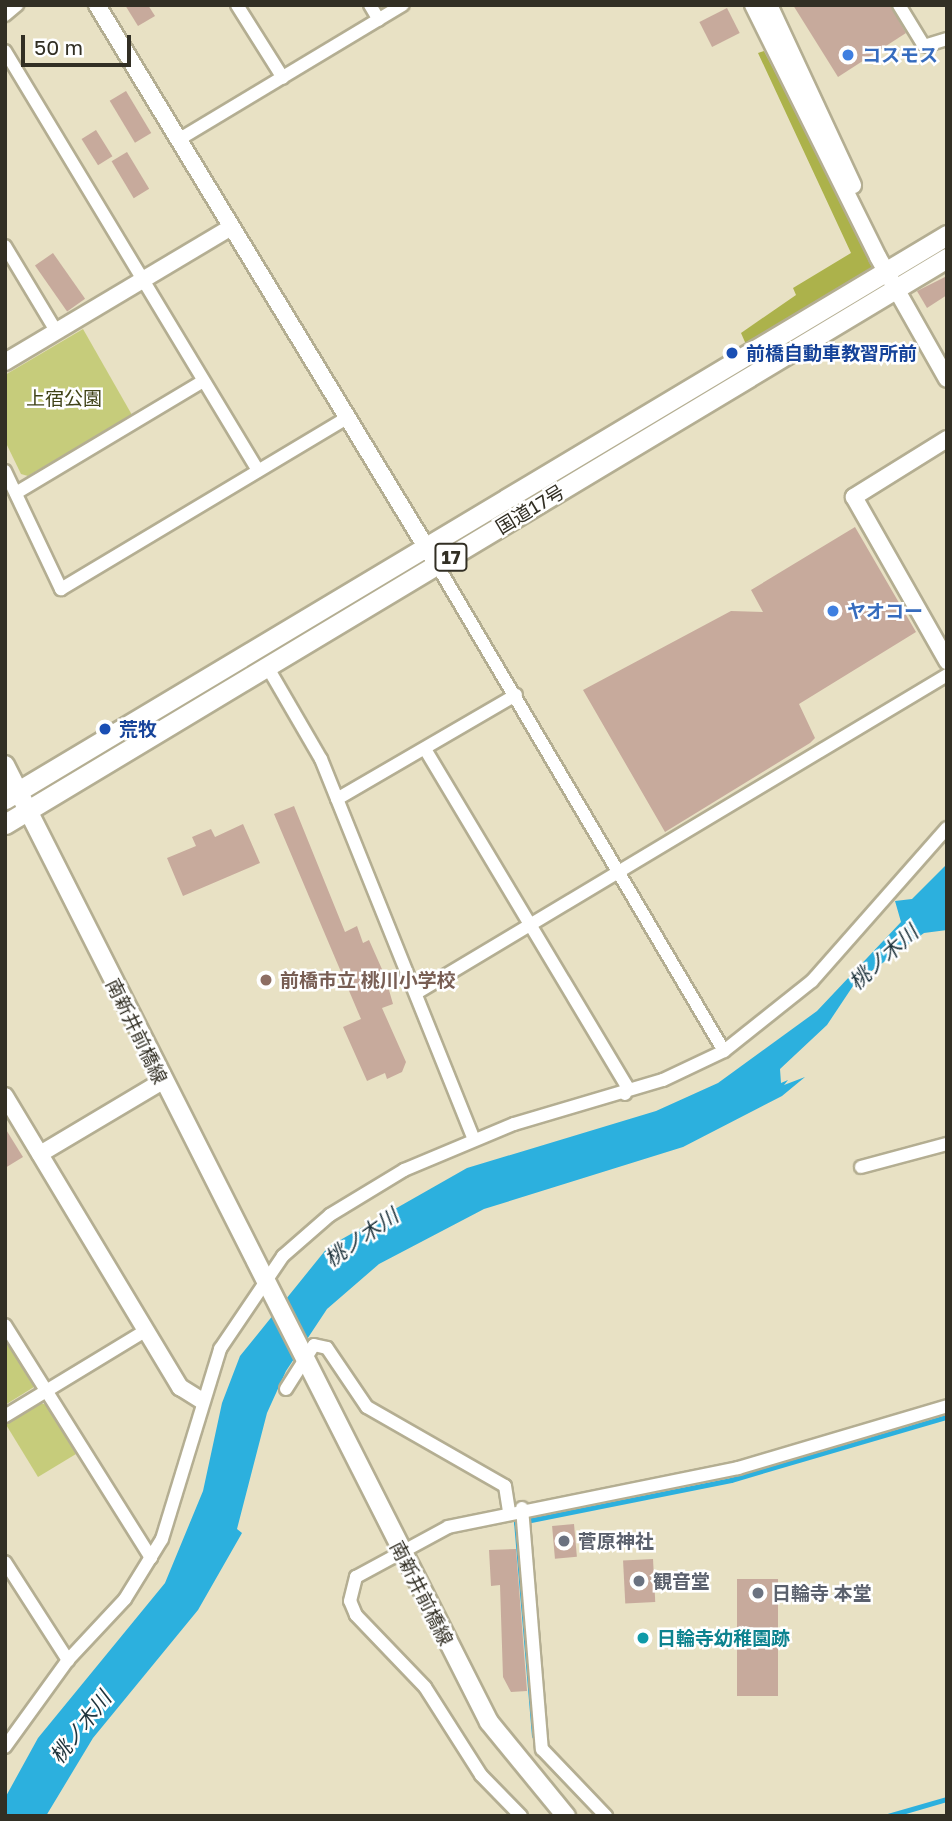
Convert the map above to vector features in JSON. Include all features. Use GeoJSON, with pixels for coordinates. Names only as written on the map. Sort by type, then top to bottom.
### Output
{"type":"FeatureCollection","features":[{"type":"Feature","properties":{"kind":"highway","name":"国道17号"},"geometry":{"type":"LineString","coordinates":[[5,824],[437,565],[891,280],[947,235]]}},
{"type":"Feature","properties":{"kind":"highway","name":"国道17号"},"geometry":{"type":"LineString","coordinates":[[12,796],[427,547],[891,280],[947,258]]}},
{"type":"Feature","properties":{"kind":"main road","name":"南新井前橋線"},"geometry":{"type":"LineString","coordinates":[[5,765],[12,796],[28,811],[162,1082],[489,1722],[566,1816]]}},
{"type":"Feature","properties":{"kind":"street"},"geometry":{"type":"LineString","coordinates":[[5,15],[17,5]]}},
{"type":"Feature","properties":{"kind":"street"},"geometry":{"type":"LineString","coordinates":[[97,5],[345,419],[427,547],[623,871],[724,1051]]}},
{"type":"Feature","properties":{"kind":"street"},"geometry":{"type":"LineString","coordinates":[[237,5],[283,78]]}},
{"type":"Feature","properties":{"kind":"street"},"geometry":{"type":"LineString","coordinates":[[370,5],[379,20]]}},
{"type":"Feature","properties":{"kind":"street"},"geometry":{"type":"LineString","coordinates":[[178,140],[403,5]]}},
{"type":"Feature","properties":{"kind":"street"},"geometry":{"type":"LineString","coordinates":[[753,5],[891,280],[947,379]]}},
{"type":"Feature","properties":{"kind":"street"},"geometry":{"type":"LineString","coordinates":[[769,5],[838,150],[891,280]]}},
{"type":"Feature","properties":{"kind":"street"},"geometry":{"type":"LineString","coordinates":[[899,5],[923,46],[947,39]]}},
{"type":"Feature","properties":{"kind":"street"},"geometry":{"type":"LineString","coordinates":[[5,51],[140,282],[258,471]]}},
{"type":"Feature","properties":{"kind":"street"},"geometry":{"type":"LineString","coordinates":[[5,362],[230,228]]}},
{"type":"Feature","properties":{"kind":"street"},"geometry":{"type":"LineString","coordinates":[[5,246],[56,331]]}},
{"type":"Feature","properties":{"kind":"street"},"geometry":{"type":"LineString","coordinates":[[16,493],[203,381]]}},
{"type":"Feature","properties":{"kind":"street"},"geometry":{"type":"LineString","coordinates":[[5,471],[61,589],[345,419]]}},
{"type":"Feature","properties":{"kind":"street"},"geometry":{"type":"LineString","coordinates":[[947,439],[854,498],[947,661]]}},
{"type":"Feature","properties":{"kind":"street"},"geometry":{"type":"LineString","coordinates":[[268,668],[337,799],[418,992],[474,1139]]}},
{"type":"Feature","properties":{"kind":"street"},"geometry":{"type":"LineString","coordinates":[[418,992],[947,675]]}},
{"type":"Feature","properties":{"kind":"street"},"geometry":{"type":"LineString","coordinates":[[337,799],[516,695]]}},
{"type":"Feature","properties":{"kind":"street"},"geometry":{"type":"LineString","coordinates":[[425,749],[626,1085],[625,1094]]}},
{"type":"Feature","properties":{"kind":"street"},"geometry":{"type":"LineString","coordinates":[[5,1747],[68,1660],[125,1599],[151,1558],[183,1484],[201,1400],[220,1349],[262,1279],[354,1198],[474,1139],[625,1094],[724,1051],[812,981],[947,828]]}},
{"type":"Feature","properties":{"kind":"street"},"geometry":{"type":"LineString","coordinates":[[40,1154],[162,1082]]}},
{"type":"Feature","properties":{"kind":"street"},"geometry":{"type":"LineString","coordinates":[[5,1096],[180,1387],[201,1400]]}},
{"type":"Feature","properties":{"kind":"street"},"geometry":{"type":"LineString","coordinates":[[861,1167],[947,1144]]}},
{"type":"Feature","properties":{"kind":"street"},"geometry":{"type":"LineString","coordinates":[[5,1325],[151,1558]]}},
{"type":"Feature","properties":{"kind":"street"},"geometry":{"type":"LineString","coordinates":[[5,1416],[145,1331]]}},
{"type":"Feature","properties":{"kind":"street"},"geometry":{"type":"LineString","coordinates":[[286,1389],[303,1357],[314,1345],[327,1348],[368,1407],[505,1486],[509,1511]]}},
{"type":"Feature","properties":{"kind":"street"},"geometry":{"type":"LineString","coordinates":[[521,1816],[481,1775],[425,1687],[356,1615],[350,1601],[356,1577],[400,1550],[448,1527],[522,1508],[738,1468],[947,1406]]}},
{"type":"Feature","properties":{"kind":"street"},"geometry":{"type":"LineString","coordinates":[[522,1508],[542,1749],[606,1816]]}},
{"type":"Feature","properties":{"kind":"street"},"geometry":{"type":"LineString","coordinates":[[5,1562],[68,1660]]}},
{"type":"Feature","properties":{"kind":"green space"},"geometry":{"type":"Polygon","coordinates":[[[764,51],[879,271],[748,349],[741,333],[796,295],[793,288],[851,253],[758,53],[764,51]]]}},
{"type":"Feature","properties":{"kind":"green space","name":"上宿公園"},"geometry":{"type":"Polygon","coordinates":[[[83,329],[132,415],[28,476],[21,474],[5,441],[5,375],[83,329]]]}},
{"type":"Feature","properties":{"kind":"green space"},"geometry":{"type":"Polygon","coordinates":[[[5,1339],[34,1387],[5,1405],[5,1339]]]}},
{"type":"Feature","properties":{"kind":"green space"},"geometry":{"type":"Polygon","coordinates":[[[37,1402],[47,1405],[76,1454],[38,1477],[5,1423],[37,1402]]]}},
{"type":"Feature","properties":{"kind":"water","name":"桃ノ木川"},"geometry":{"type":"Polygon","coordinates":[[[947,864],[947,930],[924,933],[855,983],[827,1025],[780,1069],[781,1083],[788,1080],[784,1085],[805,1077],[782,1096],[683,1147],[484,1209],[379,1264],[327,1309],[286,1371],[267,1413],[237,1529],[242,1533],[198,1610],[93,1738],[46,1816],[5,1816],[5,1798],[38,1738],[165,1583],[203,1491],[222,1403],[240,1356],[328,1247],[467,1168],[656,1111],[718,1083],[817,1011],[901,922],[895,901],[912,899],[947,864]]]}},
{"type":"Feature","properties":{"kind":"building"},"geometry":{"type":"Polygon","coordinates":[[[125,5],[148,5],[155,16],[138,26],[125,5]]]}},
{"type":"Feature","properties":{"kind":"building","name":"コスモス"},"geometry":{"type":"Polygon","coordinates":[[[793,5],[890,5],[906,33],[838,77],[793,5]]]}},
{"type":"Feature","properties":{"kind":"building"},"geometry":{"type":"Polygon","coordinates":[[[727,8],[740,33],[712,47],[699,22],[727,8]]]}},
{"type":"Feature","properties":{"kind":"building"},"geometry":{"type":"Polygon","coordinates":[[[126,91],[151,133],[135,143],[110,101],[126,91]]]}},
{"type":"Feature","properties":{"kind":"building"},"geometry":{"type":"Polygon","coordinates":[[[96,130],[112,156],[98,165],[82,139],[96,130]]]}},
{"type":"Feature","properties":{"kind":"building"},"geometry":{"type":"Polygon","coordinates":[[[127,152],[149,189],[134,198],[112,161],[127,152]]]}},
{"type":"Feature","properties":{"kind":"building"},"geometry":{"type":"Polygon","coordinates":[[[53,253],[85,299],[67,311],[35,266],[53,253]]]}},
{"type":"Feature","properties":{"kind":"building"},"geometry":{"type":"Polygon","coordinates":[[[947,276],[947,295],[927,308],[917,291],[947,276]]]}},
{"type":"Feature","properties":{"kind":"building"},"geometry":{"type":"Polygon","coordinates":[[[855,527],[916,632],[799,704],[815,738],[810,743],[665,832],[583,690],[731,611],[763,612],[751,590],[855,527]]]}},
{"type":"Feature","properties":{"kind":"building"},"geometry":{"type":"Polygon","coordinates":[[[294,806],[345,932],[357,926],[363,943],[369,940],[385,976],[393,1004],[382,1008],[406,1062],[402,1072],[387,1079],[385,1073],[367,1081],[343,1027],[361,1019],[274,814],[294,806]]]}},
{"type":"Feature","properties":{"kind":"building"},"geometry":{"type":"Polygon","coordinates":[[[243,824],[260,863],[183,896],[167,858],[196,846],[192,837],[211,829],[215,837],[243,824]]]}},
{"type":"Feature","properties":{"kind":"building"},"geometry":{"type":"Polygon","coordinates":[[[5,1128],[23,1157],[5,1168],[5,1128]]]}},
{"type":"Feature","properties":{"kind":"building","name":"菅原神社"},"geometry":{"type":"Polygon","coordinates":[[[574,1524],[577,1557],[555,1559],[552,1526],[574,1524]]]}},
{"type":"Feature","properties":{"kind":"building"},"geometry":{"type":"Polygon","coordinates":[[[516,1549],[527,1691],[511,1692],[503,1677],[500,1585],[491,1586],[489,1550],[516,1549]]]}},
{"type":"Feature","properties":{"kind":"building","name":"観音堂"},"geometry":{"type":"Polygon","coordinates":[[[653,1559],[655,1602],[625,1604],[623,1561],[653,1559]]]}},
{"type":"Feature","properties":{"kind":"building"},"geometry":{"type":"Polygon","coordinates":[[[737,1579],[778,1579],[778,1696],[737,1696],[737,1579]]]}},
{"type":"Feature","properties":{"kind":"waterway"},"geometry":{"type":"LineString","coordinates":[[534,1736],[516,1523],[731,1480],[947,1417]]}},
{"type":"Feature","properties":{"kind":"waterway"},"geometry":{"type":"LineString","coordinates":[[888,1816],[947,1799]]}},
{"type":"Feature","properties":{"kind":"place","name":"コスモス"},"geometry":{"type":"Point","coordinates":[848,55]}},
{"type":"Feature","properties":{"kind":"place","name":"前橋自動車教習所前"},"geometry":{"type":"Point","coordinates":[732,353]}},
{"type":"Feature","properties":{"kind":"place","name":"ヤオコー"},"geometry":{"type":"Point","coordinates":[833,611]}},
{"type":"Feature","properties":{"kind":"place","name":"荒牧"},"geometry":{"type":"Point","coordinates":[105,729]}},
{"type":"Feature","properties":{"kind":"place","name":"前橋市立 桃川小学校"},"geometry":{"type":"Point","coordinates":[266,980]}},
{"type":"Feature","properties":{"kind":"place","name":"菅原神社"},"geometry":{"type":"Point","coordinates":[564,1541]}},
{"type":"Feature","properties":{"kind":"place","name":"観音堂"},"geometry":{"type":"Point","coordinates":[639,1581]}},
{"type":"Feature","properties":{"kind":"place","name":"日輪寺 本堂"},"geometry":{"type":"Point","coordinates":[758,1593]}},
{"type":"Feature","properties":{"kind":"place","name":"日輪寺幼稚園跡"},"geometry":{"type":"Point","coordinates":[643,1638]}}]}
